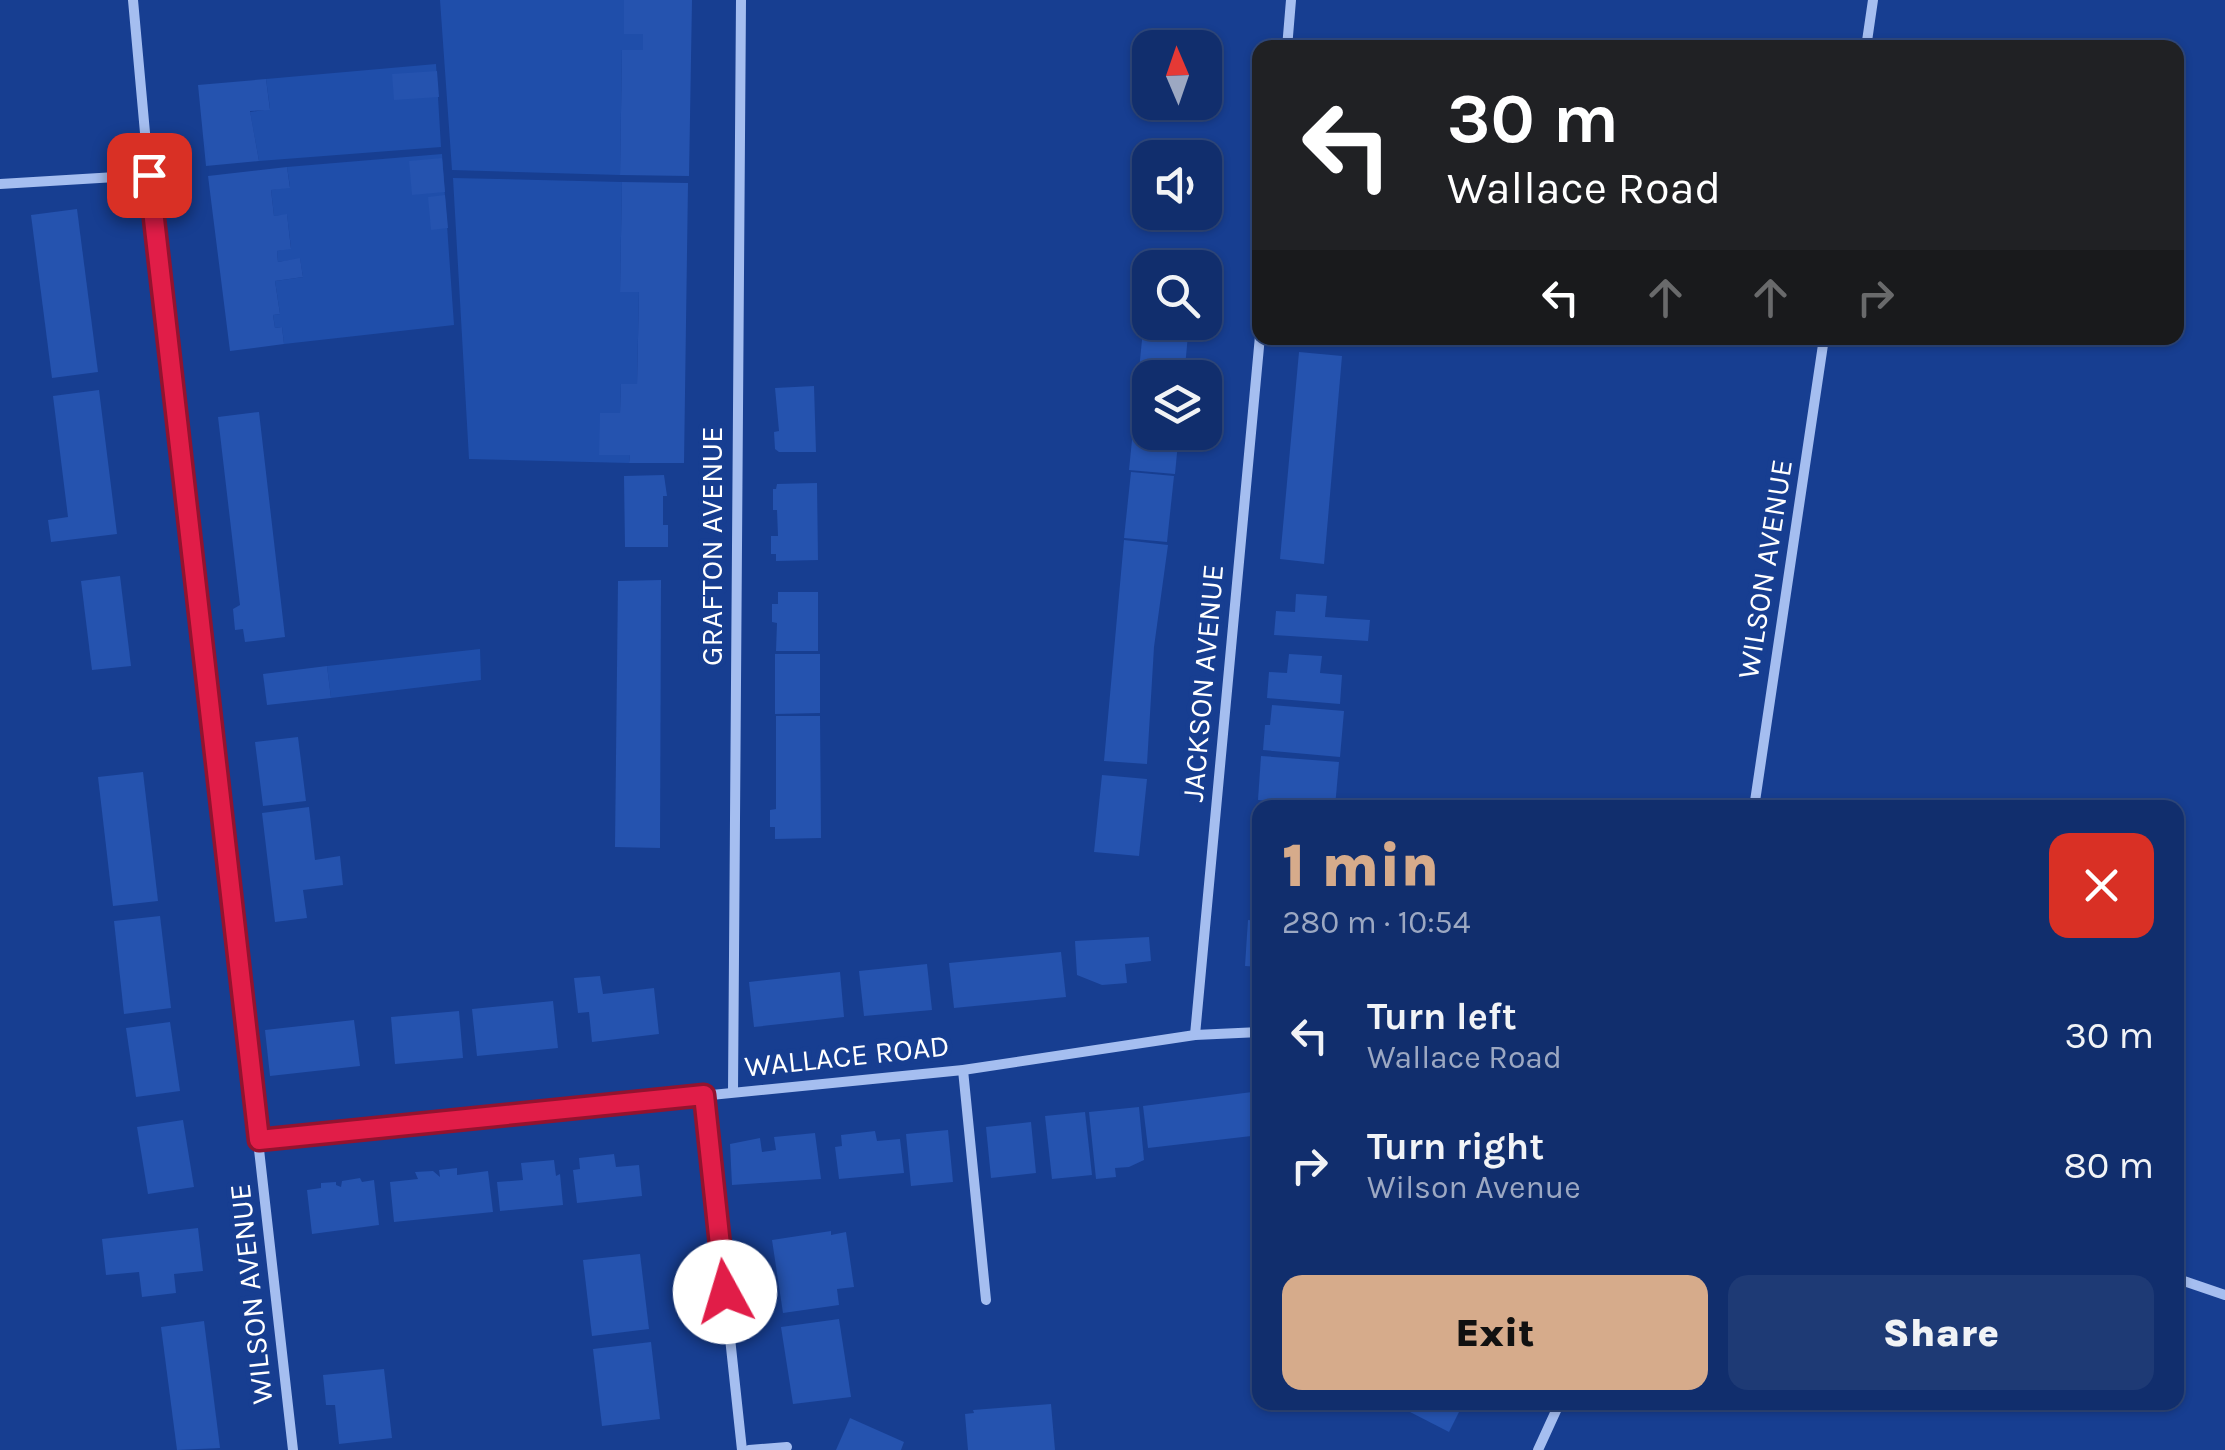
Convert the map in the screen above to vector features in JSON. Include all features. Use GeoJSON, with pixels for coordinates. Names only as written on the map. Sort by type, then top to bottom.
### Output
{"type":"FeatureCollection","features":[{"type":"Feature","properties":{"kind":"street","name":"WILSON AVENUE"},"geometry":{"type":"LineString","coordinates":[[133,0],[149,175],[292,1450]]}},
{"type":"Feature","properties":{"kind":"street","name":"GRAFTON AVENUE"},"geometry":{"type":"LineString","coordinates":[[732,1092],[741,0]]}},
{"type":"Feature","properties":{"kind":"street"},"geometry":{"type":"LineString","coordinates":[[1288,40],[1291,0]]}},
{"type":"Feature","properties":{"kind":"street"},"geometry":{"type":"LineString","coordinates":[[1867,40],[1873,0]]}},
{"type":"Feature","properties":{"kind":"street"},"geometry":{"type":"LineString","coordinates":[[0,184],[149,175]]}},
{"type":"Feature","properties":{"kind":"street","name":"JACKSON AVENUE"},"geometry":{"type":"LineString","coordinates":[[1195,1036],[1259,345]]}},
{"type":"Feature","properties":{"kind":"street","name":"WILSON AVENUE"},"geometry":{"type":"LineString","coordinates":[[1755,800],[1823,345]]}},
{"type":"Feature","properties":{"kind":"street","name":"WALLACE ROAD"},"geometry":{"type":"LineString","coordinates":[[259,1140],[963,1070],[1195,1036],[1252,1032]]}},
{"type":"Feature","properties":{"kind":"street"},"geometry":{"type":"LineString","coordinates":[[963,1070],[986,1300]]}},
{"type":"Feature","properties":{"kind":"street"},"geometry":{"type":"LineString","coordinates":[[704,1095],[746,1450],[787,1446]]}},
{"type":"Feature","properties":{"kind":"street"},"geometry":{"type":"LineString","coordinates":[[2184,1281],[2225,1295]]}},
{"type":"Feature","properties":{"kind":"street"},"geometry":{"type":"LineString","coordinates":[[1538,1450],[1556,1410]]}},
{"type":"Feature","properties":{"kind":"shaded area"},"geometry":{"type":"Polygon","coordinates":[[[440,0],[624,0],[624,34],[643,34],[643,50],[622,50],[620,175],[452,170],[440,0]]]}},
{"type":"Feature","properties":{"kind":"shaded area"},"geometry":{"type":"Polygon","coordinates":[[[436,64],[441,147],[259,161],[250,112],[270,109],[266,79],[436,64]]]}},
{"type":"Feature","properties":{"kind":"shaded area"},"geometry":{"type":"Polygon","coordinates":[[[442,154],[454,325],[284,344],[282,327],[275,328],[273,315],[280,314],[275,281],[303,277],[300,259],[278,262],[277,251],[291,248],[287,215],[274,216],[271,190],[290,187],[287,167],[442,154]]]}},
{"type":"Feature","properties":{"kind":"shaded area"},"geometry":{"type":"Polygon","coordinates":[[[453,178],[622,182],[620,292],[639,292],[637,384],[621,384],[620,413],[600,413],[600,455],[630,455],[629,463],[469,459],[453,178]]]}},
{"type":"Feature","properties":{"kind":"shaded area"},"geometry":{"type":"Polygon","coordinates":[[[480,649],[481,680],[331,698],[327,666],[480,649]]]}},
{"type":"Feature","properties":{"kind":"building"},"geometry":{"type":"Polygon","coordinates":[[[624,0],[692,0],[689,176],[620,175],[622,50],[643,50],[643,34],[624,34],[624,0]]]}},
{"type":"Feature","properties":{"kind":"building"},"geometry":{"type":"Polygon","coordinates":[[[437,71],[439,97],[394,100],[392,74],[437,71]]]}},
{"type":"Feature","properties":{"kind":"building"},"geometry":{"type":"Polygon","coordinates":[[[266,79],[270,110],[250,111],[259,161],[206,166],[198,85],[266,79]]]}},
{"type":"Feature","properties":{"kind":"building"},"geometry":{"type":"Polygon","coordinates":[[[442,158],[445,192],[412,195],[409,161],[442,158]]]}},
{"type":"Feature","properties":{"kind":"building"},"geometry":{"type":"Polygon","coordinates":[[[287,167],[290,188],[271,190],[274,216],[287,214],[291,249],[277,251],[278,262],[300,258],[303,277],[275,281],[280,314],[273,315],[275,328],[282,327],[284,344],[230,351],[208,176],[287,167]]]}},
{"type":"Feature","properties":{"kind":"building"},"geometry":{"type":"Polygon","coordinates":[[[622,182],[688,183],[684,463],[629,463],[630,455],[599,455],[600,413],[620,413],[621,384],[637,384],[639,292],[620,292],[622,182]]]}},
{"type":"Feature","properties":{"kind":"building"},"geometry":{"type":"Polygon","coordinates":[[[445,195],[448,228],[431,230],[428,197],[445,195]]]}},
{"type":"Feature","properties":{"kind":"building"},"geometry":{"type":"Polygon","coordinates":[[[77,209],[98,372],[52,378],[31,215],[77,209]]]}},
{"type":"Feature","properties":{"kind":"building"},"geometry":{"type":"Polygon","coordinates":[[[1142,340],[1188,340],[1186,360],[1140,360],[1142,340]]]}},
{"type":"Feature","properties":{"kind":"building"},"geometry":{"type":"Polygon","coordinates":[[[1299,352],[1342,356],[1324,564],[1280,559],[1299,352]]]}},
{"type":"Feature","properties":{"kind":"building"},"geometry":{"type":"Polygon","coordinates":[[[814,386],[816,452],[779,452],[775,449],[774,432],[779,431],[775,388],[814,386]]]}},
{"type":"Feature","properties":{"kind":"building"},"geometry":{"type":"Polygon","coordinates":[[[99,390],[117,534],[51,542],[48,520],[68,517],[53,396],[99,390]]]}},
{"type":"Feature","properties":{"kind":"building"},"geometry":{"type":"Polygon","coordinates":[[[259,412],[285,637],[245,642],[243,629],[235,630],[233,609],[240,605],[218,417],[259,412]]]}},
{"type":"Feature","properties":{"kind":"building"},"geometry":{"type":"Polygon","coordinates":[[[1132,440],[1132,450],[1177,450],[1175,474],[1129,470],[1132,440]]]}},
{"type":"Feature","properties":{"kind":"building"},"geometry":{"type":"Polygon","coordinates":[[[1131,472],[1174,476],[1167,542],[1124,538],[1131,472]]]}},
{"type":"Feature","properties":{"kind":"building"},"geometry":{"type":"Polygon","coordinates":[[[664,475],[667,496],[663,496],[663,525],[668,525],[668,547],[625,547],[624,476],[664,475]]]}},
{"type":"Feature","properties":{"kind":"building"},"geometry":{"type":"Polygon","coordinates":[[[817,483],[818,560],[776,561],[776,554],[771,554],[771,536],[778,536],[773,489],[777,484],[817,483]]]}},
{"type":"Feature","properties":{"kind":"building"},"geometry":{"type":"Polygon","coordinates":[[[1124,540],[1168,545],[1154,647],[1147,764],[1104,761],[1124,540]]]}},
{"type":"Feature","properties":{"kind":"building"},"geometry":{"type":"Polygon","coordinates":[[[120,576],[131,666],[92,670],[81,581],[120,576]]]}},
{"type":"Feature","properties":{"kind":"building"},"geometry":{"type":"Polygon","coordinates":[[[661,580],[660,848],[615,847],[618,581],[661,580]]]}},
{"type":"Feature","properties":{"kind":"building"},"geometry":{"type":"Polygon","coordinates":[[[778,592],[818,592],[818,651],[776,651],[777,623],[772,622],[772,604],[778,604],[778,592]]]}},
{"type":"Feature","properties":{"kind":"building"},"geometry":{"type":"Polygon","coordinates":[[[1296,594],[1327,596],[1325,617],[1370,620],[1368,641],[1274,635],[1276,611],[1295,612],[1296,594]]]}},
{"type":"Feature","properties":{"kind":"building"},"geometry":{"type":"Polygon","coordinates":[[[775,654],[820,654],[820,713],[775,714],[775,654]]]}},
{"type":"Feature","properties":{"kind":"building"},"geometry":{"type":"Polygon","coordinates":[[[1289,654],[1322,656],[1320,673],[1342,675],[1340,704],[1267,698],[1269,672],[1287,673],[1289,654]]]}},
{"type":"Feature","properties":{"kind":"building"},"geometry":{"type":"Polygon","coordinates":[[[327,666],[331,698],[267,705],[263,674],[327,666]]]}},
{"type":"Feature","properties":{"kind":"building"},"geometry":{"type":"Polygon","coordinates":[[[1272,705],[1344,711],[1340,757],[1263,750],[1272,705]]]}},
{"type":"Feature","properties":{"kind":"building"},"geometry":{"type":"Polygon","coordinates":[[[776,716],[820,716],[821,838],[775,839],[775,827],[770,827],[770,810],[776,809],[776,716]]]}},
{"type":"Feature","properties":{"kind":"building"},"geometry":{"type":"Polygon","coordinates":[[[298,737],[306,801],[263,806],[255,742],[298,737]]]}},
{"type":"Feature","properties":{"kind":"building"},"geometry":{"type":"Polygon","coordinates":[[[1261,756],[1339,762],[1336,800],[1258,800],[1261,756]]]}},
{"type":"Feature","properties":{"kind":"building"},"geometry":{"type":"Polygon","coordinates":[[[143,772],[158,901],[113,906],[98,777],[143,772]]]}},
{"type":"Feature","properties":{"kind":"building"},"geometry":{"type":"Polygon","coordinates":[[[1102,775],[1147,779],[1139,856],[1094,852],[1102,775]]]}},
{"type":"Feature","properties":{"kind":"building"},"geometry":{"type":"Polygon","coordinates":[[[309,807],[315,860],[340,856],[343,885],[303,890],[307,918],[275,922],[262,813],[309,807]]]}},
{"type":"Feature","properties":{"kind":"building"},"geometry":{"type":"Polygon","coordinates":[[[160,916],[171,1008],[124,1014],[114,921],[160,916]]]}},
{"type":"Feature","properties":{"kind":"building"},"geometry":{"type":"Polygon","coordinates":[[[1248,920],[1252,920],[1252,966],[1245,966],[1248,920]]]}},
{"type":"Feature","properties":{"kind":"building"},"geometry":{"type":"Polygon","coordinates":[[[1149,937],[1151,961],[1125,964],[1127,983],[1102,985],[1077,975],[1075,941],[1149,937]]]}},
{"type":"Feature","properties":{"kind":"building"},"geometry":{"type":"Polygon","coordinates":[[[1061,952],[1066,997],[954,1008],[949,963],[1061,952]]]}},
{"type":"Feature","properties":{"kind":"building"},"geometry":{"type":"Polygon","coordinates":[[[927,964],[932,1010],[864,1016],[859,971],[927,964]]]}},
{"type":"Feature","properties":{"kind":"building"},"geometry":{"type":"Polygon","coordinates":[[[840,972],[844,1017],[754,1027],[749,982],[840,972]]]}},
{"type":"Feature","properties":{"kind":"building"},"geometry":{"type":"Polygon","coordinates":[[[600,976],[603,994],[654,988],[659,1034],[592,1042],[589,1012],[578,1013],[574,978],[600,976]]]}},
{"type":"Feature","properties":{"kind":"building"},"geometry":{"type":"Polygon","coordinates":[[[553,1001],[558,1048],[477,1056],[472,1009],[553,1001]]]}},
{"type":"Feature","properties":{"kind":"building"},"geometry":{"type":"Polygon","coordinates":[[[459,1011],[463,1058],[395,1064],[391,1017],[459,1011]]]}},
{"type":"Feature","properties":{"kind":"building"},"geometry":{"type":"Polygon","coordinates":[[[354,1020],[360,1066],[270,1076],[265,1030],[354,1020]]]}},
{"type":"Feature","properties":{"kind":"building"},"geometry":{"type":"Polygon","coordinates":[[[170,1022],[180,1091],[136,1097],[126,1028],[170,1022]]]}},
{"type":"Feature","properties":{"kind":"building"},"geometry":{"type":"Polygon","coordinates":[[[1252,1092],[1252,1136],[1148,1148],[1143,1106],[1252,1092]]]}},
{"type":"Feature","properties":{"kind":"building"},"geometry":{"type":"Polygon","coordinates":[[[1139,1107],[1144,1160],[1115,1168],[1116,1177],[1096,1179],[1089,1112],[1139,1107]]]}},
{"type":"Feature","properties":{"kind":"building"},"geometry":{"type":"Polygon","coordinates":[[[1085,1112],[1092,1175],[1052,1179],[1045,1116],[1085,1112]]]}},
{"type":"Feature","properties":{"kind":"building"},"geometry":{"type":"Polygon","coordinates":[[[183,1120],[194,1187],[148,1194],[137,1127],[183,1120]]]}},
{"type":"Feature","properties":{"kind":"building"},"geometry":{"type":"Polygon","coordinates":[[[1031,1122],[1036,1173],[991,1178],[986,1127],[1031,1122]]]}},
{"type":"Feature","properties":{"kind":"building"},"geometry":{"type":"Polygon","coordinates":[[[948,1130],[953,1182],[911,1186],[906,1134],[948,1130]]]}},
{"type":"Feature","properties":{"kind":"building"},"geometry":{"type":"Polygon","coordinates":[[[875,1131],[877,1141],[900,1139],[904,1173],[839,1179],[835,1147],[842,1146],[841,1135],[875,1131]]]}},
{"type":"Feature","properties":{"kind":"building"},"geometry":{"type":"Polygon","coordinates":[[[815,1133],[821,1179],[732,1185],[730,1144],[760,1138],[762,1152],[776,1150],[774,1137],[815,1133]]]}},
{"type":"Feature","properties":{"kind":"building"},"geometry":{"type":"Polygon","coordinates":[[[614,1154],[616,1167],[639,1165],[642,1196],[577,1203],[573,1170],[580,1169],[579,1158],[614,1154]]]}},
{"type":"Feature","properties":{"kind":"building"},"geometry":{"type":"Polygon","coordinates":[[[554,1160],[556,1176],[560,1174],[563,1205],[500,1211],[497,1182],[523,1180],[521,1163],[554,1160]]]}},
{"type":"Feature","properties":{"kind":"building"},"geometry":{"type":"Polygon","coordinates":[[[457,1168],[457,1175],[488,1171],[493,1212],[394,1222],[390,1182],[418,1179],[415,1172],[433,1171],[440,1177],[439,1170],[457,1168]]]}},
{"type":"Feature","properties":{"kind":"building"},"geometry":{"type":"Polygon","coordinates":[[[360,1178],[362,1182],[374,1180],[379,1225],[312,1234],[307,1190],[321,1188],[321,1183],[336,1182],[341,1187],[342,1181],[360,1178]]]}},
{"type":"Feature","properties":{"kind":"building"},"geometry":{"type":"Polygon","coordinates":[[[198,1228],[203,1271],[174,1274],[176,1293],[142,1297],[139,1272],[106,1275],[102,1239],[198,1228]]]}},
{"type":"Feature","properties":{"kind":"building"},"geometry":{"type":"Polygon","coordinates":[[[831,1231],[831,1235],[846,1232],[854,1287],[837,1289],[839,1305],[783,1313],[772,1240],[831,1231]]]}},
{"type":"Feature","properties":{"kind":"building"},"geometry":{"type":"Polygon","coordinates":[[[640,1254],[649,1329],[592,1336],[583,1260],[640,1254]]]}},
{"type":"Feature","properties":{"kind":"building"},"geometry":{"type":"Polygon","coordinates":[[[839,1319],[851,1397],[793,1404],[781,1327],[839,1319]]]}},
{"type":"Feature","properties":{"kind":"building"},"geometry":{"type":"Polygon","coordinates":[[[204,1321],[220,1448],[177,1450],[161,1327],[204,1321]]]}},
{"type":"Feature","properties":{"kind":"building"},"geometry":{"type":"Polygon","coordinates":[[[651,1342],[660,1419],[602,1426],[593,1349],[651,1342]]]}},
{"type":"Feature","properties":{"kind":"building"},"geometry":{"type":"Polygon","coordinates":[[[384,1369],[392,1438],[339,1444],[335,1405],[326,1405],[323,1375],[384,1369]]]}},
{"type":"Feature","properties":{"kind":"building"},"geometry":{"type":"Polygon","coordinates":[[[1051,1404],[1055,1450],[968,1450],[965,1414],[974,1413],[973,1410],[1051,1404]]]}},
{"type":"Feature","properties":{"kind":"building"},"geometry":{"type":"Polygon","coordinates":[[[1411,1410],[1460,1410],[1449,1432],[1411,1410]]]}},
{"type":"Feature","properties":{"kind":"building"},"geometry":{"type":"Polygon","coordinates":[[[850,1418],[904,1442],[901,1450],[836,1450],[850,1418]]]}},
{"type":"Feature","properties":{"kind":"route"},"geometry":{"type":"LineString","coordinates":[[149,175],[259,1140],[704,1095],[725,1292]]}}]}
